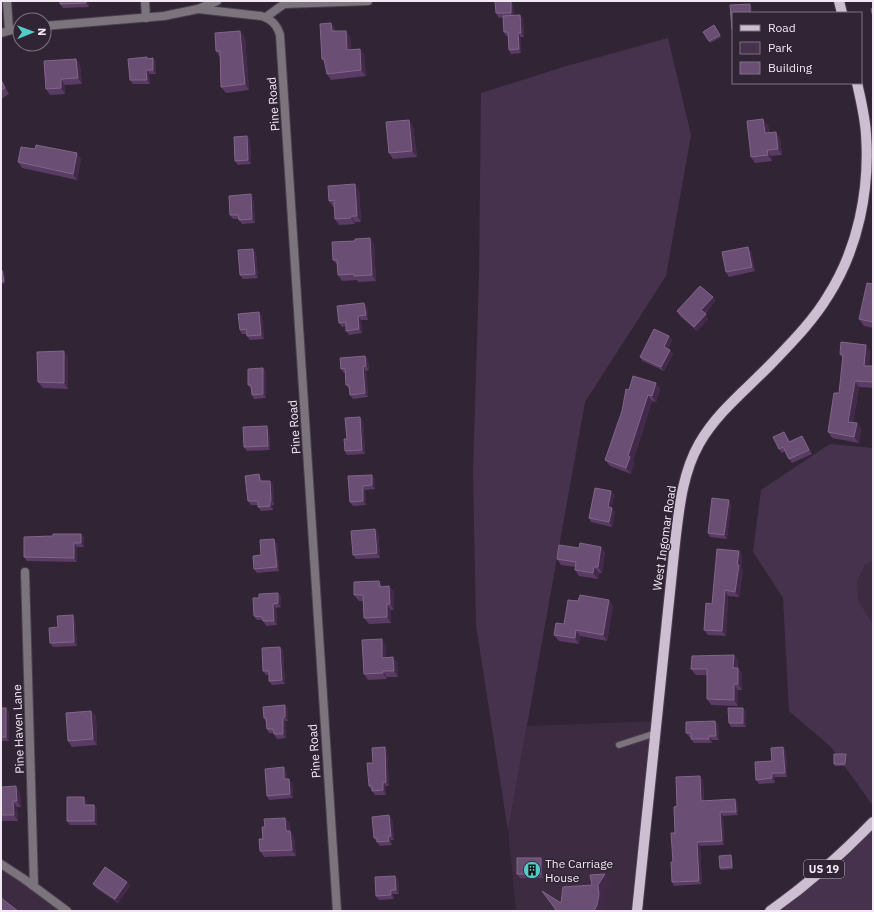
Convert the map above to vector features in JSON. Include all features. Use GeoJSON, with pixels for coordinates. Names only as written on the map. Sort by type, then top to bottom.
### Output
{"type":"FeatureCollection","features":[{"type":"Feature","properties":{"kind":"main road"},"geometry":{"type":"LineString","coordinates":[[840,1],[842,12]]}},
{"type":"Feature","properties":{"kind":"main road","name":"West Ingomar Road"},"geometry":{"type":"LineString","coordinates":[[637,911],[675,543],[682,492],[687,472],[699,443],[708,430],[735,398],[771,364],[810,322],[828,296],[848,258],[861,213],[866,179],[866,133],[858,84]]}},
{"type":"Feature","properties":{"kind":"main road","name":"US 19"},"geometry":{"type":"LineString","coordinates":[[770,911],[823,870],[873,822]]}},
{"type":"Feature","properties":{"kind":"street"},"geometry":{"type":"LineString","coordinates":[[5,32],[7,1]]}},
{"type":"Feature","properties":{"kind":"street"},"geometry":{"type":"LineString","coordinates":[[145,1],[146,18]]}},
{"type":"Feature","properties":{"kind":"street"},"geometry":{"type":"LineString","coordinates":[[52,25],[146,18],[182,13],[198,10],[218,1]]}},
{"type":"Feature","properties":{"kind":"street"},"geometry":{"type":"LineString","coordinates":[[198,10],[252,14],[266,18],[284,4],[368,1]]}},
{"type":"Feature","properties":{"kind":"street","name":"Pine Road"},"geometry":{"type":"LineString","coordinates":[[266,18],[274,22],[278,28],[282,44],[337,911]]}},
{"type":"Feature","properties":{"kind":"street","name":"Pine Haven Lane"},"geometry":{"type":"LineString","coordinates":[[26,572],[34,886]]}},
{"type":"Feature","properties":{"kind":"street"},"geometry":{"type":"LineString","coordinates":[[1,864],[34,886],[67,911]]}},
{"type":"Feature","properties":{"kind":"lane"},"geometry":{"type":"LineString","coordinates":[[619,745],[656,733]]}},
{"type":"Feature","properties":{"kind":"shaded area"},"geometry":{"type":"Polygon","coordinates":[[[873,561],[873,624],[859,602],[857,581],[865,565],[873,561]]]}},
{"type":"Feature","properties":{"kind":"shaded area"},"geometry":{"type":"Polygon","coordinates":[[[657,721],[637,911],[516,911],[508,831],[527,726],[657,721]]]}},
{"type":"Feature","properties":{"kind":"shaded area"},"geometry":{"type":"Polygon","coordinates":[[[1,864],[67,911],[1,911],[1,864]]]}},
{"type":"Feature","properties":{"kind":"green space"},"geometry":{"type":"Polygon","coordinates":[[[668,38],[691,135],[666,276],[585,402],[508,831],[476,625],[473,471],[479,275],[481,93],[563,67],[668,38]]]}},
{"type":"Feature","properties":{"kind":"green space"},"geometry":{"type":"Polygon","coordinates":[[[830,444],[873,448],[873,561],[865,565],[857,581],[859,602],[873,624],[873,806],[831,747],[789,711],[783,598],[753,552],[761,490],[830,444]]]}},
{"type":"Feature","properties":{"kind":"green space"},"geometry":{"type":"Polygon","coordinates":[[[873,822],[873,911],[770,911],[873,822]]]}},
{"type":"Feature","properties":{"kind":"building"},"geometry":{"type":"Polygon","coordinates":[[[60,1],[86,1],[86,3],[60,4],[60,1]]]}},
{"type":"Feature","properties":{"kind":"building"},"geometry":{"type":"Polygon","coordinates":[[[495,1],[511,1],[511,13],[496,13],[495,1]]]}},
{"type":"Feature","properties":{"kind":"building"},"geometry":{"type":"Polygon","coordinates":[[[750,4],[750,12],[732,12],[732,30],[730,5],[750,4]]]}},
{"type":"Feature","properties":{"kind":"building"},"geometry":{"type":"Polygon","coordinates":[[[520,15],[521,33],[518,33],[519,49],[509,50],[508,32],[504,32],[503,16],[520,15]]]}},
{"type":"Feature","properties":{"kind":"building"},"geometry":{"type":"Polygon","coordinates":[[[331,23],[332,31],[346,31],[347,50],[360,49],[361,70],[327,74],[324,59],[322,59],[320,24],[331,23]]]}},
{"type":"Feature","properties":{"kind":"building"},"geometry":{"type":"Polygon","coordinates":[[[714,25],[720,35],[709,41],[703,32],[714,25]]]}},
{"type":"Feature","properties":{"kind":"building"},"geometry":{"type":"Polygon","coordinates":[[[240,31],[245,84],[221,87],[220,51],[216,51],[215,33],[240,31]]]}},
{"type":"Feature","properties":{"kind":"building"},"geometry":{"type":"Polygon","coordinates":[[[147,57],[147,59],[153,58],[153,70],[146,71],[147,80],[130,80],[128,59],[147,57]]]}},
{"type":"Feature","properties":{"kind":"building"},"geometry":{"type":"Polygon","coordinates":[[[76,59],[78,78],[61,79],[61,88],[46,89],[44,61],[76,59]]]}},
{"type":"Feature","properties":{"kind":"building"},"geometry":{"type":"Polygon","coordinates":[[[1,80],[5,88],[1,90],[1,80]]]}},
{"type":"Feature","properties":{"kind":"building"},"geometry":{"type":"Polygon","coordinates":[[[763,119],[765,133],[776,132],[778,149],[767,150],[768,155],[751,157],[747,121],[763,119]]]}},
{"type":"Feature","properties":{"kind":"building"},"geometry":{"type":"Polygon","coordinates":[[[409,120],[412,151],[389,153],[386,122],[409,120]]]}},
{"type":"Feature","properties":{"kind":"building"},"geometry":{"type":"Polygon","coordinates":[[[247,136],[248,160],[235,161],[234,137],[247,136]]]}},
{"type":"Feature","properties":{"kind":"building"},"geometry":{"type":"Polygon","coordinates":[[[36,145],[77,153],[73,174],[18,162],[21,147],[35,149],[36,145]]]}},
{"type":"Feature","properties":{"kind":"building"},"geometry":{"type":"Polygon","coordinates":[[[355,184],[357,216],[335,219],[334,200],[329,201],[328,186],[355,184]]]}},
{"type":"Feature","properties":{"kind":"building"},"geometry":{"type":"Polygon","coordinates":[[[251,194],[252,219],[239,220],[238,215],[230,215],[229,196],[251,194]]]}},
{"type":"Feature","properties":{"kind":"building"},"geometry":{"type":"Polygon","coordinates":[[[370,238],[372,275],[338,275],[337,260],[333,260],[332,242],[355,241],[355,239],[370,238]]]}},
{"type":"Feature","properties":{"kind":"building"},"geometry":{"type":"Polygon","coordinates":[[[748,247],[752,267],[726,272],[722,252],[748,247]]]}},
{"type":"Feature","properties":{"kind":"building"},"geometry":{"type":"Polygon","coordinates":[[[253,249],[255,274],[240,275],[238,250],[253,249]]]}},
{"type":"Feature","properties":{"kind":"building"},"geometry":{"type":"Polygon","coordinates":[[[1,270],[4,281],[1,282],[1,270]]]}},
{"type":"Feature","properties":{"kind":"building"},"geometry":{"type":"Polygon","coordinates":[[[867,283],[873,284],[873,322],[859,319],[867,283]]]}},
{"type":"Feature","properties":{"kind":"building"},"geometry":{"type":"Polygon","coordinates":[[[700,286],[713,297],[701,310],[706,314],[694,327],[677,311],[700,286]]]}},
{"type":"Feature","properties":{"kind":"building"},"geometry":{"type":"Polygon","coordinates":[[[364,303],[366,315],[358,316],[359,329],[346,331],[346,322],[339,323],[337,306],[364,303]]]}},
{"type":"Feature","properties":{"kind":"building"},"geometry":{"type":"Polygon","coordinates":[[[259,312],[261,335],[247,336],[246,329],[240,330],[238,314],[259,312]]]}},
{"type":"Feature","properties":{"kind":"building"},"geometry":{"type":"Polygon","coordinates":[[[654,329],[669,336],[664,347],[670,350],[661,367],[640,357],[654,329]]]}},
{"type":"Feature","properties":{"kind":"building"},"geometry":{"type":"Polygon","coordinates":[[[841,342],[866,345],[864,366],[873,366],[873,382],[855,381],[848,422],[857,423],[854,437],[828,432],[834,393],[839,393],[843,355],[840,354],[841,342]]]}},
{"type":"Feature","properties":{"kind":"building"},"geometry":{"type":"Polygon","coordinates":[[[64,351],[64,383],[38,382],[37,352],[64,351]]]}},
{"type":"Feature","properties":{"kind":"building"},"geometry":{"type":"Polygon","coordinates":[[[365,356],[366,366],[363,367],[365,393],[350,395],[349,385],[346,385],[345,368],[341,369],[340,358],[365,356]]]}},
{"type":"Feature","properties":{"kind":"building"},"geometry":{"type":"Polygon","coordinates":[[[263,368],[263,394],[252,395],[251,385],[248,385],[248,369],[263,368]]]}},
{"type":"Feature","properties":{"kind":"building"},"geometry":{"type":"Polygon","coordinates":[[[633,376],[656,383],[652,396],[648,395],[628,456],[630,457],[626,468],[605,460],[622,411],[626,389],[629,390],[633,376]]]}},
{"type":"Feature","properties":{"kind":"building"},"geometry":{"type":"Polygon","coordinates":[[[360,417],[362,450],[345,451],[344,439],[347,439],[345,418],[360,417]]]}},
{"type":"Feature","properties":{"kind":"building"},"geometry":{"type":"Polygon","coordinates":[[[267,426],[268,446],[244,447],[243,427],[267,426]]]}},
{"type":"Feature","properties":{"kind":"building"},"geometry":{"type":"Polygon","coordinates":[[[784,432],[789,442],[802,436],[809,450],[789,459],[783,447],[779,449],[773,437],[784,432]]]}},
{"type":"Feature","properties":{"kind":"building"},"geometry":{"type":"Polygon","coordinates":[[[259,474],[260,481],[270,481],[270,506],[258,507],[258,501],[248,501],[245,476],[259,474]]]}},
{"type":"Feature","properties":{"kind":"building"},"geometry":{"type":"Polygon","coordinates":[[[372,475],[372,485],[363,486],[363,501],[350,502],[348,476],[372,475]]]}},
{"type":"Feature","properties":{"kind":"building"},"geometry":{"type":"Polygon","coordinates":[[[595,488],[611,491],[608,507],[612,508],[609,522],[589,518],[595,488]]]}},
{"type":"Feature","properties":{"kind":"building"},"geometry":{"type":"Polygon","coordinates":[[[712,498],[729,500],[724,535],[708,533],[712,498]]]}},
{"type":"Feature","properties":{"kind":"building"},"geometry":{"type":"Polygon","coordinates":[[[375,529],[377,553],[353,555],[351,531],[375,529]]]}},
{"type":"Feature","properties":{"kind":"building"},"geometry":{"type":"Polygon","coordinates":[[[53,534],[81,534],[81,543],[74,543],[74,558],[24,557],[24,537],[53,536],[53,534]]]}},
{"type":"Feature","properties":{"kind":"building"},"geometry":{"type":"Polygon","coordinates":[[[274,539],[277,567],[254,569],[253,556],[261,555],[260,540],[274,539]]]}},
{"type":"Feature","properties":{"kind":"building"},"geometry":{"type":"Polygon","coordinates":[[[580,543],[601,547],[598,567],[594,567],[593,573],[575,570],[576,562],[557,559],[559,545],[579,548],[580,543]]]}},
{"type":"Feature","properties":{"kind":"building"},"geometry":{"type":"Polygon","coordinates":[[[717,549],[739,551],[737,565],[739,565],[735,592],[725,590],[722,631],[704,630],[706,603],[712,604],[717,549]]]}},
{"type":"Feature","properties":{"kind":"building"},"geometry":{"type":"Polygon","coordinates":[[[379,581],[380,587],[389,586],[390,604],[387,604],[387,617],[364,618],[363,595],[354,595],[354,582],[379,581]]]}},
{"type":"Feature","properties":{"kind":"building"},"geometry":{"type":"Polygon","coordinates":[[[278,593],[278,603],[273,604],[274,621],[263,621],[262,617],[254,616],[253,598],[259,598],[259,594],[278,593]]]}},
{"type":"Feature","properties":{"kind":"building"},"geometry":{"type":"Polygon","coordinates":[[[580,595],[609,600],[603,635],[576,630],[575,638],[554,635],[556,623],[564,624],[568,600],[578,601],[580,595]]]}},
{"type":"Feature","properties":{"kind":"building"},"geometry":{"type":"Polygon","coordinates":[[[73,615],[74,642],[50,643],[49,628],[58,627],[57,616],[73,615]]]}},
{"type":"Feature","properties":{"kind":"building"},"geometry":{"type":"Polygon","coordinates":[[[382,639],[382,658],[393,657],[394,671],[364,674],[362,640],[382,639]]]}},
{"type":"Feature","properties":{"kind":"building"},"geometry":{"type":"Polygon","coordinates":[[[280,647],[282,680],[269,681],[269,671],[263,671],[262,648],[280,647]]]}},
{"type":"Feature","properties":{"kind":"building"},"geometry":{"type":"Polygon","coordinates":[[[734,655],[733,668],[738,668],[738,684],[734,684],[734,700],[707,699],[707,669],[691,669],[692,656],[734,655]]]}},
{"type":"Feature","properties":{"kind":"building"},"geometry":{"type":"Polygon","coordinates":[[[285,705],[283,734],[274,734],[273,729],[267,729],[263,707],[285,705]]]}},
{"type":"Feature","properties":{"kind":"building"},"geometry":{"type":"Polygon","coordinates":[[[1,708],[6,708],[6,737],[1,737],[1,708]]]}},
{"type":"Feature","properties":{"kind":"building"},"geometry":{"type":"Polygon","coordinates":[[[728,708],[743,708],[743,723],[729,723],[728,708]]]}},
{"type":"Feature","properties":{"kind":"building"},"geometry":{"type":"Polygon","coordinates":[[[91,711],[93,739],[68,741],[66,713],[91,711]]]}},
{"type":"Feature","properties":{"kind":"building"},"geometry":{"type":"Polygon","coordinates":[[[715,721],[716,736],[709,736],[709,739],[691,739],[691,733],[686,733],[686,722],[715,721]]]}},
{"type":"Feature","properties":{"kind":"building"},"geometry":{"type":"Polygon","coordinates":[[[385,747],[386,782],[383,782],[383,790],[372,791],[372,786],[369,786],[367,763],[373,763],[372,748],[385,747]]]}},
{"type":"Feature","properties":{"kind":"building"},"geometry":{"type":"Polygon","coordinates":[[[783,747],[785,773],[772,773],[772,778],[756,780],[755,762],[772,761],[771,748],[783,747]]]}},
{"type":"Feature","properties":{"kind":"building"},"geometry":{"type":"Polygon","coordinates":[[[834,754],[846,754],[845,764],[834,764],[834,754]]]}},
{"type":"Feature","properties":{"kind":"building"},"geometry":{"type":"Polygon","coordinates":[[[284,767],[284,779],[289,779],[290,794],[267,796],[265,769],[284,767]]]}},
{"type":"Feature","properties":{"kind":"building"},"geometry":{"type":"Polygon","coordinates":[[[700,776],[701,801],[735,799],[736,812],[720,812],[722,841],[697,842],[699,881],[672,882],[671,862],[673,862],[671,833],[675,833],[674,807],[677,806],[676,777],[700,776]]]}},
{"type":"Feature","properties":{"kind":"building"},"geometry":{"type":"Polygon","coordinates":[[[16,786],[17,801],[13,801],[14,815],[1,815],[1,787],[16,786]]]}},
{"type":"Feature","properties":{"kind":"building"},"geometry":{"type":"Polygon","coordinates":[[[67,797],[84,797],[84,805],[94,805],[94,821],[67,821],[67,797]]]}},
{"type":"Feature","properties":{"kind":"building"},"geometry":{"type":"Polygon","coordinates":[[[389,815],[391,836],[388,836],[389,841],[377,842],[377,838],[374,838],[372,817],[389,815]]]}},
{"type":"Feature","properties":{"kind":"building"},"geometry":{"type":"Polygon","coordinates":[[[285,818],[286,831],[290,831],[292,850],[260,851],[259,839],[263,839],[262,827],[265,827],[264,819],[285,818]]]}},
{"type":"Feature","properties":{"kind":"building"},"geometry":{"type":"Polygon","coordinates":[[[731,855],[732,867],[720,868],[719,856],[731,855]]]}},
{"type":"Feature","properties":{"kind":"building","name":"The Carriage House"},"geometry":{"type":"Polygon","coordinates":[[[517,858],[541,858],[541,874],[517,874],[517,858]]]}},
{"type":"Feature","properties":{"kind":"building"},"geometry":{"type":"Polygon","coordinates":[[[105,867],[127,882],[115,899],[93,884],[105,867]]]}},
{"type":"Feature","properties":{"kind":"building"},"geometry":{"type":"Polygon","coordinates":[[[605,874],[598,885],[599,894],[594,911],[551,911],[556,910],[542,891],[561,903],[563,887],[592,885],[590,875],[605,874]]]}},
{"type":"Feature","properties":{"kind":"building"},"geometry":{"type":"Polygon","coordinates":[[[395,876],[396,890],[391,890],[391,895],[376,896],[375,877],[395,876]]]}},
{"type":"Feature","properties":{"kind":"building"},"geometry":{"type":"Polygon","coordinates":[[[1,898],[18,911],[1,911],[1,898]]]}},
{"type":"Feature","properties":{"kind":"place","name":"The Carriage House"},"geometry":{"type":"Point","coordinates":[532,870]}}]}
